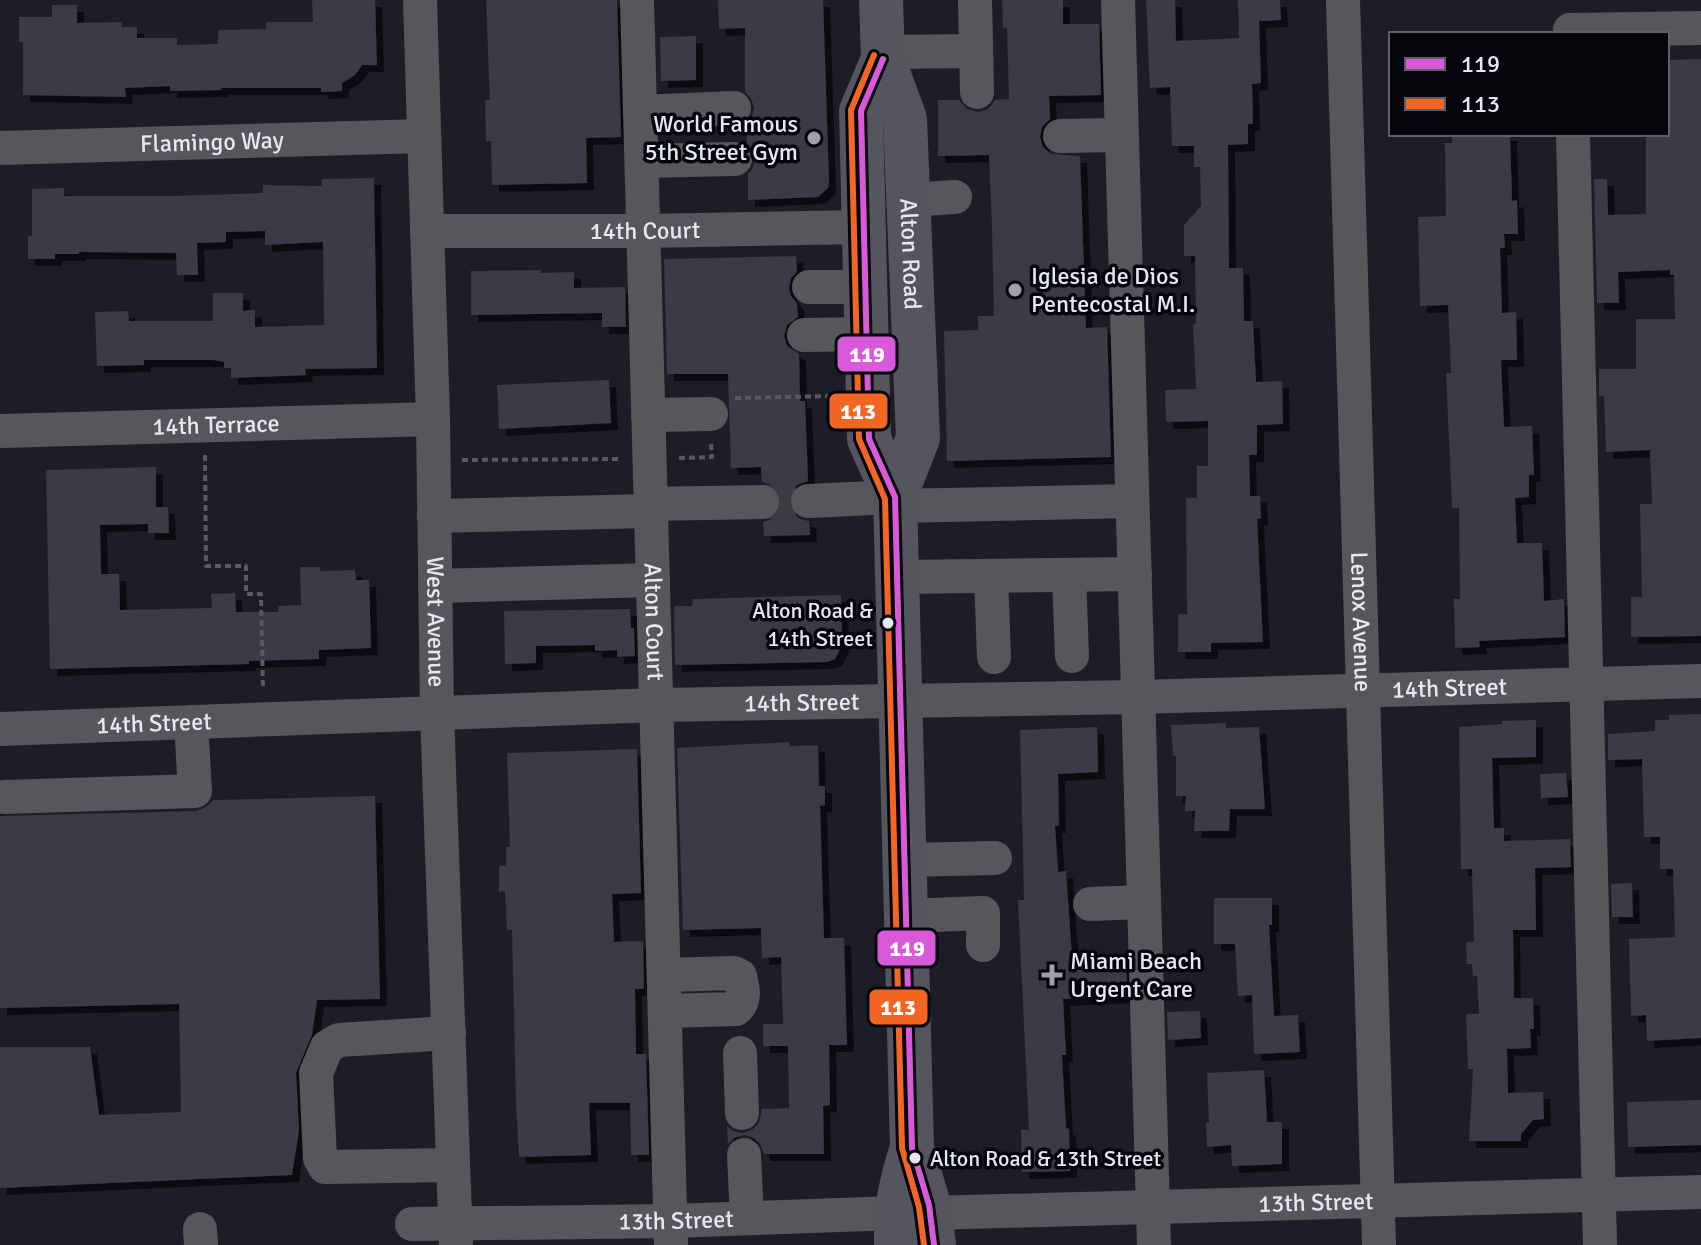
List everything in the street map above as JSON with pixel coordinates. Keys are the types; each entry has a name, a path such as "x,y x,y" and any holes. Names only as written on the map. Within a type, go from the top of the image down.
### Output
{"highway":[{"name":"Alton Road","path":"881,0 883,56 905,119 918,438 895,502"},
{"name":"Alton Road","path":"883,56 861,111 869,439 895,502 912,1148 900,1183 914,1229"},
{"path":"861,118 907,200"},
{"path":"864,227 878,262 915,402"}],"street":[{"name":"West Avenue","path":"420,0 433,419 437,713 456,1234"},
{"name":"Alton Court","path":"637,0 671,1233"},
{"path":"975,0 977,92"},
{"path":"1118,0 1154,1245"},
{"name":"Lenox Avenue","path":"1343,0 1379,1245"},
{"path":"1570,32 1701,28"},
{"path":"883,56 976,51"},
{"path":"640,112 734,108"},
{"path":"1060,136 1122,135"},
{"name":"Flamingo Way","path":"0,148 424,136"},
{"path":"1573,136 1600,1245"},
{"path":"642,161 735,159"},
{"path":"907,200 955,197"},
{"name":"14th Court","path":"427,231 864,227"},
{"path":"809,287 866,287"},
{"path":"804,335 867,334"},
{"path":"648,415 721,417"},
{"name":"14th Terrace","path":"0,431 433,419"},
{"path":"808,501 1132,501"},
{"path":"434,516 762,502"},
{"path":"897,577 1135,574"},
{"path":"1069,576 1072,656"},
{"path":"991,577 994,657"},
{"path":"435,586 653,580"},
{"name":"14th Street","path":"0,729 658,705 1138,697 1701,681"},
{"path":"4,797 195,796 191,722"},
{"path":"905,860 995,858"},
{"path":"1090,904 1144,902"},
{"path":"907,916 983,913 983,945"},
{"path":"664,975 734,973 740,976 743,997 736,1009 665,1011"},
{"path":"449,1033 339,1040 327,1047 316,1073 320,1158 325,1167 453,1165"},
{"path":"740,1053 742,1113"},
{"path":"744,1155 747,1218"},
{"name":"13th Street","path":"412,1224 456,1234 671,1233 747,1218 914,1229 1153,1208 1701,1192"}],"path":[{"path":"664,458 712,457 711,439 721,417 839,396"},
{"path":"204,444 206,566 246,566 246,594 261,594 263,690"},
{"path":"462,460 626,459"}],"building":[{"path":"312,0 375,0 377,65 362,65 355,75 342,83 342,91 321,92 321,88 221,88 170,91 170,86 125,88 126,97 23,95 23,42 19,42 19,17 52,17 52,5 77,5 77,23 122,22 122,27 137,27 137,38 177,38 177,45 218,44 218,30 266,29 266,22 313,22"},
{"path":"486,0 617,0 621,137 586,138 587,183 492,185 491,141 486,141 485,100 490,100"},
{"path":"718,0 823,0 829,182 828,188 818,197 748,200 748,174 755,158 747,143 746,123 752,117 754,108 745,92 745,28 719,29"},
{"path":"1002,0 1063,0 1063,24 1099,24 1101,95 1049,96 1050,119 1042,127 1040,137 1043,147 1051,154 1080,156 1086,328 1107,327 1111,457 947,461 944,331 978,330 978,316 994,316 992,226 989,155 938,156 938,100 959,100 967,109 978,112 988,109 995,100 1009,99 1007,28 1003,28"},
{"path":"1146,0 1175,0 1176,41 1239,38 1238,0 1280,0 1281,20 1259,21 1261,83 1252,84 1253,124 1248,124 1248,144 1228,145 1229,268 1243,268 1244,321 1253,321 1256,382 1282,381 1283,424 1257,425 1257,455 1249,455 1250,496 1260,496 1261,518 1257,519 1263,642 1211,643 1211,652 1178,652 1178,614 1187,614 1186,498 1197,498 1197,466 1208,466 1208,421 1166,422 1165,390 1196,389 1193,324 1196,323 1195,256 1184,256 1184,225 1201,206 1200,167 1194,167 1194,146 1172,146 1170,87 1150,88"},
{"path":"696,36 696,80 661,81 660,37"},
{"path":"1701,59 1701,636 1631,637 1631,597 1642,597 1640,504 1652,504 1650,450 1606,452 1604,396 1599,396 1599,369 1636,369 1636,319 1675,319 1674,275 1670,275 1670,270 1618,272 1619,303 1597,303 1594,179 1607,179 1608,215 1646,214 1646,136 1669,136 1669,60"},
{"path":"1452,136 1510,136 1512,201 1517,200 1518,234 1504,234 1505,248 1500,248 1502,313 1516,312 1517,360 1501,360 1504,427 1532,426 1534,475 1529,475 1529,497 1515,498 1517,543 1542,543 1544,601 1564,599 1565,637 1479,641 1480,647 1455,648 1454,599 1460,599 1459,508 1452,508 1446,373 1451,373 1448,305 1420,306 1418,217 1446,216 1445,143 1452,143"},
{"path":"374,178 377,368 305,369 306,375 231,378 231,368 224,368 224,362 214,360 144,360 144,365 97,366 95,312 128,311 129,321 213,321 213,293 243,293 243,311 255,310 255,327 324,325 323,242 265,245 265,231 226,232 226,242 197,243 198,275 177,275 176,253 79,252 55,254 55,259 28,259 28,236 32,236 32,189 64,188 64,196 172,196 263,193 263,185 322,186 322,179"},
{"path":"796,256 797,272 791,278 789,288 797,303 798,317 787,325 784,336 787,346 799,354 800,401 805,401 808,481 791,491 788,501 792,512 800,519 809,521 810,535 764,536 763,522 773,519 782,501 779,491 762,482 761,467 731,468 728,374 667,374 664,259"},
{"path":"541,270 541,273 574,272 574,288 625,287 626,327 602,327 602,313 471,315 471,271"},
{"path":"609,380 611,423 499,429 497,385"},
{"path":"156,467 156,507 168,507 169,533 148,533 148,524 100,525 101,574 119,574 120,610 212,608 211,594 235,593 236,612 278,612 278,606 301,605 300,567 320,567 320,571 355,570 356,580 369,580 371,648 319,650 319,659 249,661 249,664 50,669 46,470"},
{"path":"841,595 842,645 835,659 827,662 675,665 674,606 692,606 693,599"},
{"path":"630,609 635,656 617,657 617,650 595,651 595,645 536,646 536,663 505,664 504,611"},
{"path":"1701,714 1701,1038 1647,1041 1646,1015 1631,1016 1629,939 1675,937 1673,869 1660,869 1660,837 1644,837 1642,759 1608,760 1608,734 1655,731 1655,720 1669,720 1669,715"},
{"path":"1536,720 1536,757 1492,758 1494,828 1504,828 1504,841 1570,839 1571,867 1535,868 1536,930 1513,930 1514,998 1533,998 1534,1029 1530,1029 1531,1048 1507,1049 1508,1093 1543,1092 1544,1119 1533,1120 1521,1134 1521,1141 1469,1141 1473,1069 1468,1069 1466,1014 1479,1014 1477,976 1473,976 1472,964 1467,964 1466,942 1474,942 1472,869 1461,869 1459,727"},
{"path":"1226,723 1226,728 1259,727 1265,809 1230,809 1229,831 1194,831 1195,811 1185,811 1186,796 1176,796 1176,756 1173,756 1171,725"},
{"path":"1097,727 1098,772 1058,774 1059,826 1055,826 1058,872 1066,871 1072,957 1126,958 1127,996 1063,999 1066,1055 1062,1055 1070,1171 1022,1172 1021,1130 1029,1130 1018,900 1024,900 1020,730"},
{"path":"789,742 790,746 818,745 819,786 825,786 825,805 820,806 824,938 844,938 847,1045 829,1045 830,1105 823,1106 824,1154 764,1154 760,1144 744,1135 728,1144 727,1126 743,1133 759,1123 762,1109 789,1108 788,1046 763,1046 763,1024 783,1024 781,957 762,958 761,928 683,930 677,748"},
{"path":"637,749 641,893 612,894 614,942 643,941 644,989 635,989 636,1054 646,1054 649,1155 631,1155 630,1103 589,1103 591,1155 519,1157 512,930 507,930 505,891 499,892 499,866 506,866 506,847 510,847 507,753"},
{"path":"1566,773 1568,797 1541,798 1540,774"},
{"path":"375,796 380,999 317,1000 312,1035 296,1073 299,1130 292,1175 0,1188 0,1047 90,1047 99,1115 181,1112 179,1004 0,1008 0,816 196,811 213,800"},
{"path":"1632,883 1633,917 1612,917 1611,884"},
{"path":"1214,898 1272,898 1272,925 1269,925 1274,1016 1298,1015 1300,1052 1254,1054 1252,995 1238,996 1235,944 1214,944"},
{"path":"1200,1011 1201,1038 1168,1040 1167,1012"},
{"path":"1264,1070 1267,1122 1282,1122 1282,1164 1232,1166 1231,1145 1207,1147 1207,1073"},
{"path":"1701,1100 1701,1145 1628,1147 1627,1102"}],"tunnel":[{"path":"762,502 808,501"}],"transit line":[{"name":"113","path":"874,55 851,110 859,439 885,499 902,1148 919,1207 924,1245"},
{"name":"119","path":"883,59 861,111 869,439 895,497 912,1148 929,1205 934,1245"}],"place":[{"name":"World Famous 5th Street Gym","path":"814,138"},
{"name":"Iglesia de Dios Pentecostal M.I.","path":"1015,290"},
{"name":"Alton Road & 14th Street","path":"888,623"},
{"name":"Miami Beach Urgent Care","path":"1052,975"},
{"name":"Alton Road & 13th Street","path":"915,1158"}]}
